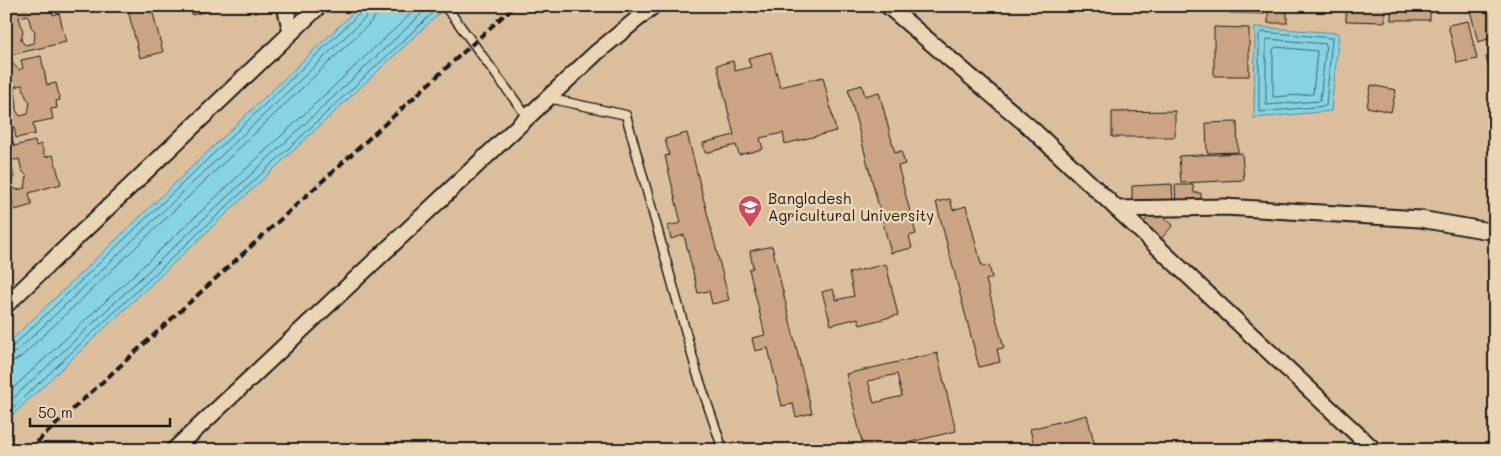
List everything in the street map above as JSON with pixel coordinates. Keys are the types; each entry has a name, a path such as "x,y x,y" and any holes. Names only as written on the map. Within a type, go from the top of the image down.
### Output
{"street":[{"path":"285,6 292,32"},
{"path":"6,305 320,6"},
{"path":"174,450 442,196 596,54 653,6"},
{"path":"888,6 1033,130 1374,450"},
{"path":"1117,209 1225,207 1420,218 1495,232"}],"lane":[{"path":"444,6 454,16 528,118"},
{"path":"548,98 626,115 697,373 723,450"}],"shaded area":[{"name":"Bangladesh Agricultural University","path":"6,6 1495,6 1495,450 6,450"}],"water":[{"path":"360,6 447,6 6,421 6,345"},
{"path":"1255,27 1339,33 1331,111 1254,118"}],"building":[{"path":"12,6 42,6 43,11 52,9 53,15 59,13 66,42 6,56 6,9","holes":["28,15 31,27 35,31 34,43 25,45 21,40 23,32 19,17"]},
{"path":"127,6 151,6 163,52 140,58"},
{"path":"190,6 210,6 211,10 192,15"},
{"path":"1230,6 1264,6 1264,14 1229,13"},
{"path":"1346,6 1385,6 1385,22 1346,21"},
{"path":"1391,6 1430,6 1430,20 1391,20"},
{"path":"1469,6 1495,6 1495,37 1478,42"},
{"path":"1268,8 1287,8 1287,23 1268,23"},
{"path":"1468,21 1477,59 1457,63 1448,25"},
{"path":"1214,27 1249,28 1249,76 1214,76"},
{"path":"771,52 780,87 823,77 836,131 785,144 783,133 760,138 763,149 739,155 736,145 705,153 703,143 734,135 717,65 733,61 735,71 751,67 748,58"},
{"path":"1495,55 1495,92 1486,57"},
{"path":"41,56 47,85 56,83 60,100 56,101 57,108 51,109 53,119 33,123 35,134 16,138 14,127 6,129 6,82 10,81 9,73 6,74 6,65 12,64 11,62 19,70 23,68 21,60","holes":["22,85 30,102 28,114 20,116 16,110 17,103 14,87"]},
{"path":"862,85 865,96 879,92 895,153 901,151 905,164 898,166 916,234 909,236 912,248 891,253 848,89"},
{"path":"1371,85 1396,90 1391,112 1367,107"},
{"path":"1175,111 1175,137 1112,137 1112,112"},
{"path":"1237,122 1238,152 1207,153 1206,123"},
{"path":"687,133 729,300 712,304 709,291 698,293 684,235 671,239 668,226 681,223 665,156 669,155 665,139"},
{"path":"12,137 14,146 35,141 36,146 41,144 45,157 53,155 61,184 29,193 32,205 15,210 12,197 6,199 6,138","holes":["19,159 22,171 27,176 25,188 16,190 12,184 14,176 10,161"]},
{"path":"1242,153 1244,180 1181,183 1179,156"},
{"path":"1172,184 1173,203 1132,205 1132,186"},
{"path":"1175,185 1193,185 1194,193 1201,193 1201,204 1176,205"},
{"path":"950,199 953,210 966,206 982,267 989,265 992,278 986,280 1004,348 997,349 1000,362 979,367 936,202"},
{"path":"1155,209 1173,225 1161,239 1143,223"},
{"path":"772,246 812,413 796,417 793,404 782,406 768,348 755,351 752,338 765,335 749,269 753,268 750,251"},
{"path":"886,264 898,315 860,325 858,318 831,325 822,292 833,289 836,300 854,296 849,273"},
{"path":"937,353 956,431 878,450 864,450 846,374","holes":["897,374 902,396 874,403 868,381"]},
{"path":"1087,415 1096,450 1035,450 1030,429"}],"railway":[{"path":"28,450 514,6"}],"place":[{"name":"Bangladesh Agricultural University","path":"750,228"}]}
